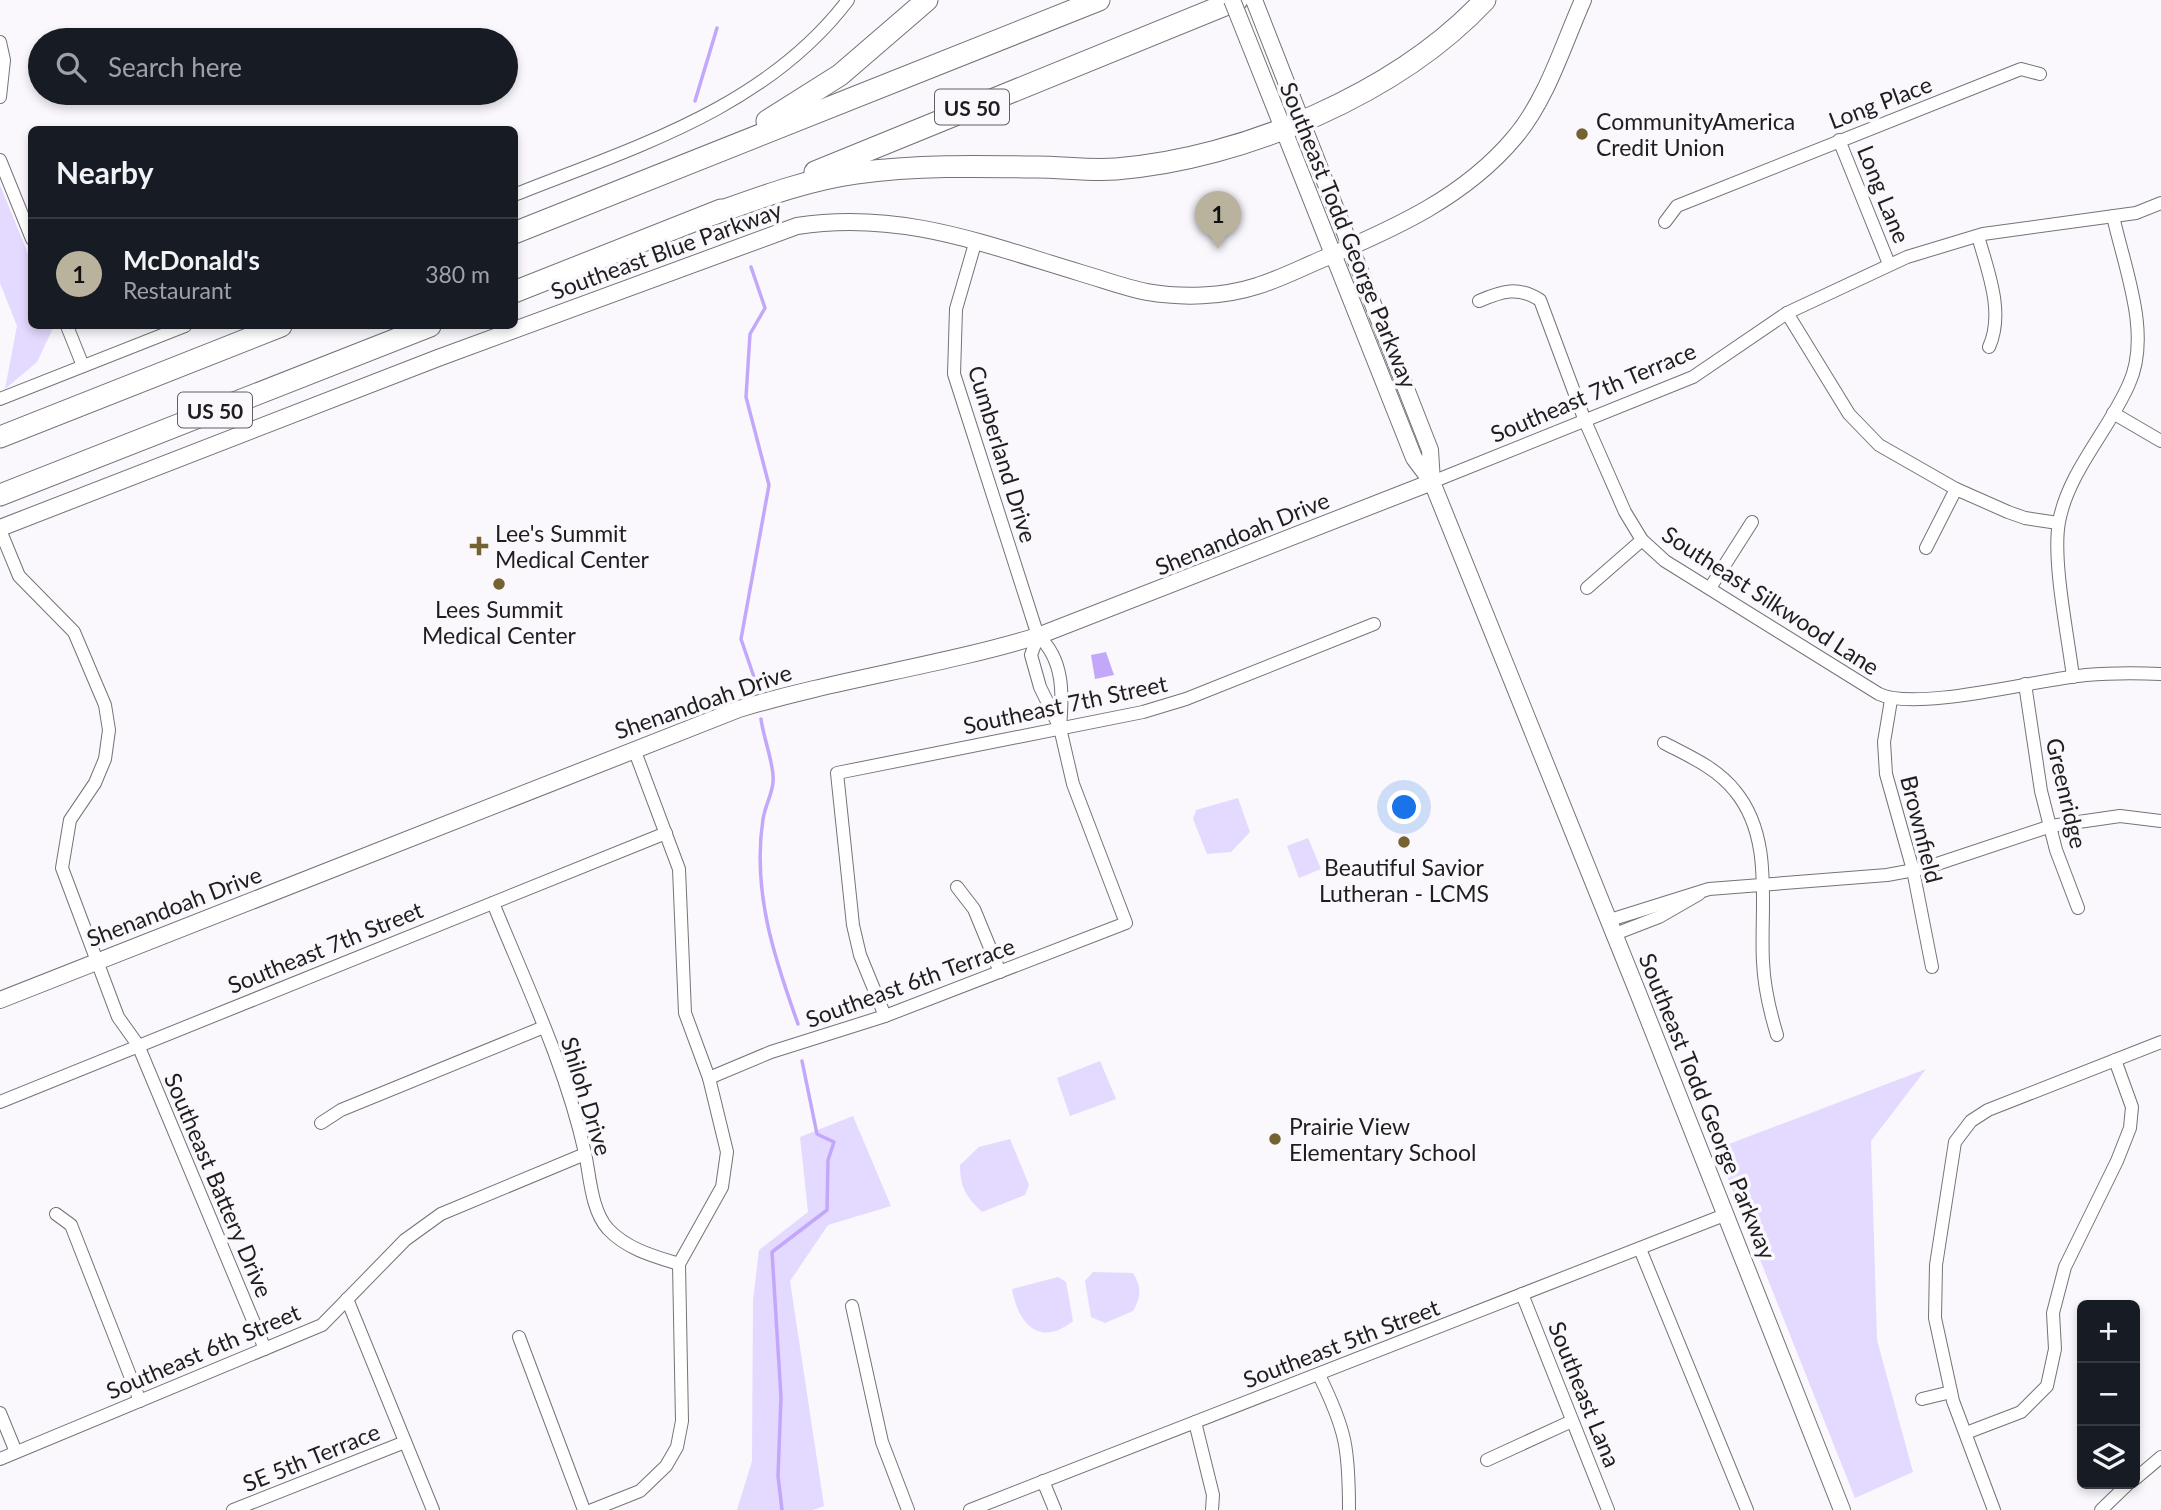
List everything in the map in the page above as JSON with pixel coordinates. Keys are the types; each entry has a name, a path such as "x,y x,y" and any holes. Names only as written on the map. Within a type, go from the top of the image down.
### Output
{"highway":[{"path":"693,162 703,149 755,128 812,94 872,50 927,0"},
{"name":"US 50","path":"518,231 1099,0"},
{"name":"US 50","path":"518,290 708,216 1235,0"},
{"path":"708,216 791,188 854,173 922,166 1113,170 1166,164 1292,124 1383,83 1463,24 1485,0"},
{"name":"US 50","path":"0,437 273,329"},
{"name":"US 50","path":"0,495 422,329"}],"street":[{"path":"518,193 694,123 749,92 800,50 848,0"},
{"name":"Southeast Todd George Parkway","path":"1235,0 1248,40 1292,124 1350,247 1430,450 1432,482"},
{"path":"1254,0 1267,32 1292,124"},
{"name":"Southeast Blue Parkway","path":"518,329 797,226 834,220 876,221 975,240 1146,292 1186,296 1218,294 1256,286 1398,226 1438,204 1497,157 1532,115 1583,0"},
{"path":"0,42 4,60 0,97"},
{"name":"Long Place","path":"1665,222 1677,206 1839,140 2021,69 2040,74"},
{"name":"Southeast Todd George Parkway","path":"1292,124 1332,255 1413,458 1432,482 1529,720 1727,1214 1842,1510"},
{"name":"Long Lane","path":"1839,140 1889,264"},
{"path":"0,160 28,229"},
{"name":"Southeast 7th Terrace","path":"1432,482 1693,377 1787,313 1889,264 1978,236 2113,216 2161,204"},
{"path":"2073,677 2057,551 2059,523 2067,496 2130,383 2136,357 2137,324 2113,216"},
{"path":"1978,236 1994,298 1994,324 1989,346"},
{"name":"Cumberland Drive","path":"975,240 956,309 953,331 954,374 1038,636 1052,649 1062,686 1060,728"},
{"name":"Southeast Silkwood Lane","path":"1479,301 1495,293 1525,290 1540,300 1585,421 1625,512 1642,540 1665,561 1854,680 1891,700 1962,695 2073,677 2161,674"},
{"path":"1787,313 1849,414 1879,445 1956,489 2025,518 2059,523"},
{"path":"68,329 83,366"},
{"path":"0,399 177,329"},
{"name":"Southeast Blue Parkway","path":"0,529 517,329"},
{"path":"2113,413 2161,441"},
{"name":"Shenandoah Drive","path":"0,1000 739,709 812,687 976,655 1038,636 1432,482"},
{"path":"1926,548 1956,489"},
{"path":"1710,588 1752,522"},
{"name":"Southeast Battery Drive","path":"0,529 19,576 74,632 105,705 109,730 105,759 95,783 70,820 62,868 118,1017 135,1042 265,1349"},
{"path":"1587,588 1642,540"},
{"name":"Southeast 7th Street","path":"885,1016 860,954 853,925 837,773 1143,712 1186,699 1374,624"},
{"name":"Cumberland Drive","path":"1038,636 1031,655 1040,688 1060,728 1073,784 1126,923"},
{"name":"Greenridge","path":"2025,684 2041,791 2056,850 2078,908"},
{"name":"Brownfield","path":"1891,700 1884,742 1886,774 1913,870 1932,967"},
{"path":"1664,743 1716,772 1735,791 1749,813 1758,840 1763,882 1763,964 1777,1035"},
{"path":"592,1510 640,1491 666,1466 677,1447 682,1421 679,1264 722,1187 727,1153 709,1078 685,1013 679,869 634,749"},
{"path":"1613,927 1660,917 1709,889 1763,882 1887,875 1913,870 2052,826 2120,816 2161,821"},
{"name":"Southeast 7th Street","path":"0,1102 135,1042 666,833"},
{"path":"957,887 974,909 1000,972"},
{"name":"Shiloh Drive","path":"493,903 544,1027 579,1125 595,1204 608,1228 641,1253 679,1264"},
{"name":"Southeast 6th Terrace","path":"709,1078 771,1052 885,1016 1126,923"},
{"path":"321,1124 341,1110 544,1027"},
{"path":"1989,1509 1951,1392 1935,1318 1937,1265 1955,1142 1971,1121 1988,1110 2161,1042"},
{"path":"1966,1433 2021,1412 2047,1386 2055,1349 2053,1314 2065,1267 2117,1161 2130,1128 2132,1107 2115,1060"},
{"name":"Southeast 6th Street","path":"0,1459 322,1325 405,1240 441,1214 585,1154"},
{"path":"56,1214 71,1225 140,1401"},
{"name":"Southeast 5th Street","path":"970,1510 1727,1214"},
{"path":"1640,1249 1747,1510"},
{"name":"Southeast Lana","path":"1522,1294 1608,1510"},
{"path":"347,1299 433,1510"},
{"path":"852,1306 882,1442 908,1510"},
{"path":"519,1337 584,1510"},
{"path":"1319,1374 1342,1422 1349,1459 1349,1510"},
{"path":"1922,1399 1951,1392"},
{"path":"0,1413 16,1452"},
{"path":"1487,1460 1573,1421"},
{"path":"1195,1422 1213,1495 1212,1510"},
{"name":"SE 5th Terrace","path":"233,1510 405,1442"},
{"path":"2140,1475 2161,1457"},
{"path":"1043,1481 1055,1510"},
{"path":"2101,1510 2123,1489"}],"shaded area":[{"path":"0,185 28,254 28,329 53,329 37,362 5,389 17,326 0,283"},
{"path":"1106,652 1114,675 1095,679 1091,655"},
{"path":"1238,798 1250,832 1231,852 1207,854 1193,819 1196,810"},
{"path":"1308,838 1321,869 1299,878 1287,846"},
{"path":"1100,1061 1116,1099 1070,1116 1057,1078"},
{"path":"1926,1069 1871,1141 1877,1340 1913,1472 1855,1498 1716,1149"},
{"path":"853,1116 891,1206 828,1225 790,1281 824,1506 813,1510 737,1510 752,1461 753,1300 759,1250 808,1212 800,1137"},
{"path":"1010,1139 1029,1185 1025,1195 982,1212 965,1191 960,1165 979,1147"},
{"path":"1093,1272 1133,1273 1139,1292 1133,1311 1105,1323 1091,1317 1085,1281"},
{"path":"1058,1277 1066,1282 1073,1321 1061,1329 1040,1332 1032,1328 1019,1312 1012,1289"}],"waterway":[{"path":"695,101 717,28"},
{"path":"751,267 765,308 750,334 746,397 769,485 741,639 755,680"},
{"path":"761,719 773,775 760,846 763,898 773,949 798,1024"},
{"path":"782,1510 778,1476 781,1397 772,1252 827,1210 828,1160 834,1142 817,1134 802,1061"}],"place":[{"name":"CommunityAmerica Credit Union","path":"1582,134"},
{"name":"McDonald's","path":"1218,249"},
{"name":"Lee's Summit Medical Center","path":"479,546"},
{"name":"Lees Summit Medical Center","path":"499,584"},
{"name":"Beautiful Savior Lutheran - LCMS","path":"1404,842"},
{"name":"Prairie View Elementary School","path":"1275,1139"}]}
